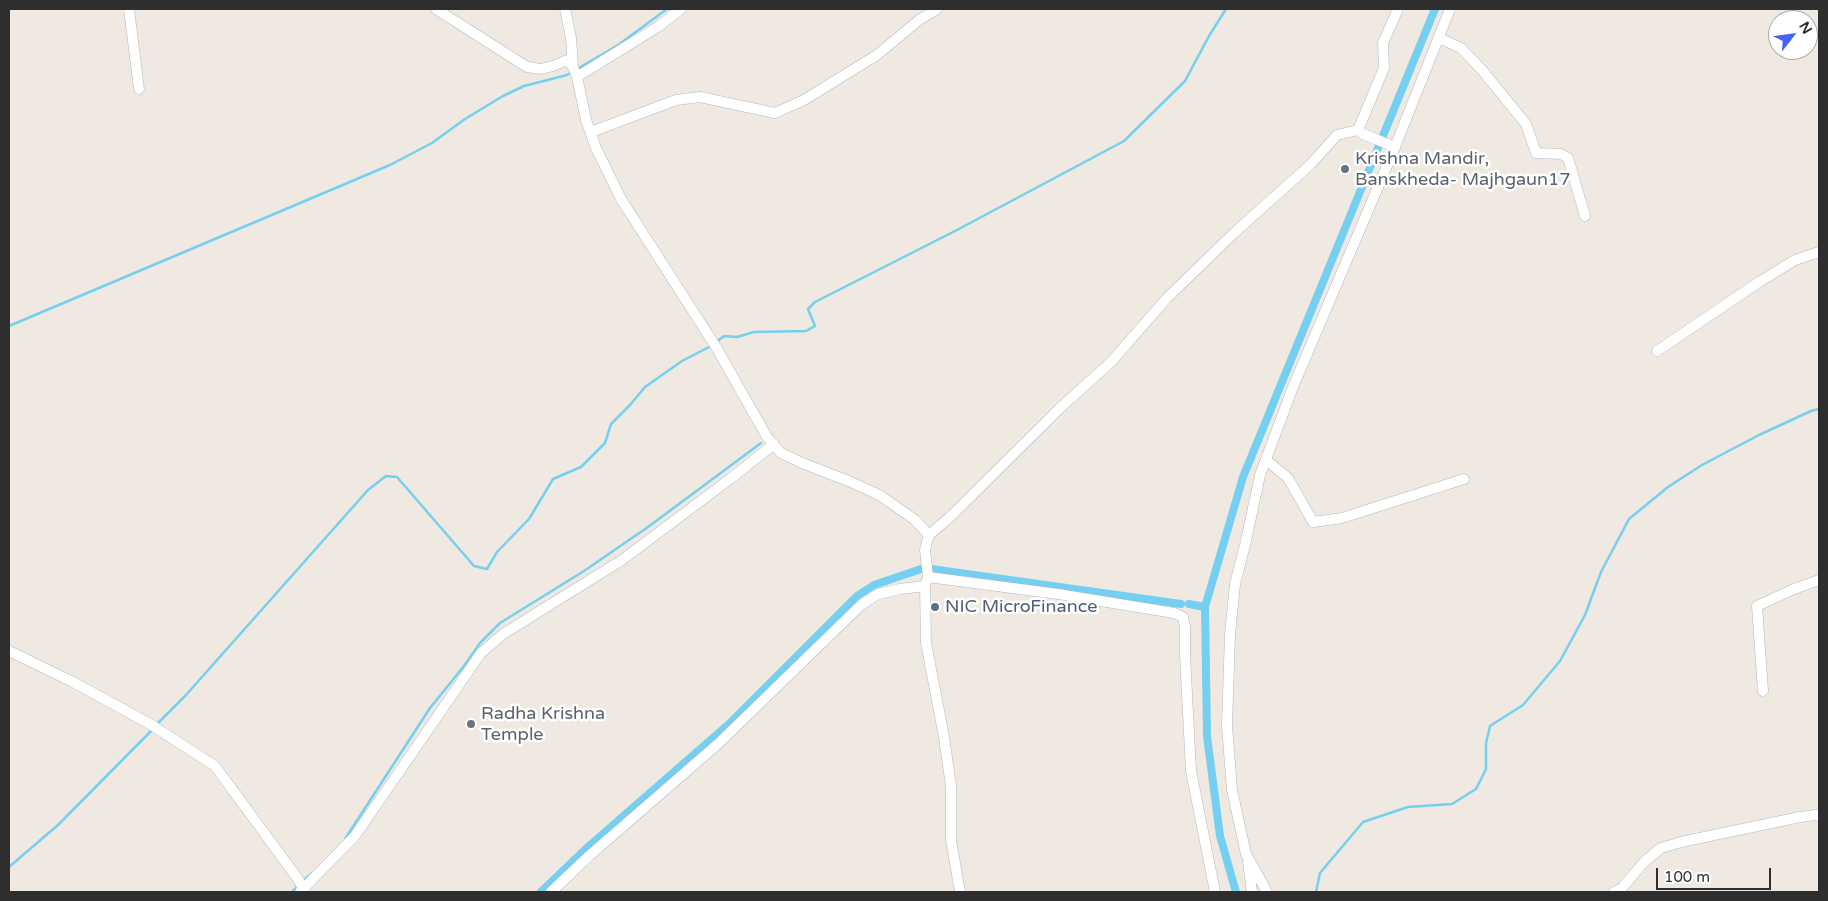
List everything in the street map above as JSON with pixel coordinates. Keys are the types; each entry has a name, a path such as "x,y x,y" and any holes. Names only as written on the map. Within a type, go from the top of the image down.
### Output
{"street":[{"path":"128,9 139,89"},
{"path":"436,9 527,67 541,69 567,60 575,72"},
{"path":"565,9 572,38 575,72 586,120 596,148 621,199 714,344 767,437 781,453 881,496 915,520 928,535"},
{"path":"575,72 659,26 681,9"},
{"path":"591,132 676,100 700,97 775,113 804,100 877,55 919,20 937,9"},
{"path":"1361,132 1384,68 1383,42 1398,9"},
{"path":"1252,892 1232,790 1227,726 1230,634 1235,584 1260,475 1293,386 1395,146 1450,9"},
{"path":"1439,38 1461,48 1482,70 1526,124 1536,153 1561,154 1568,158 1585,216"},
{"path":"960,892 951,840 951,786 944,737 926,643 926,550 928,535 950,517 1060,408 1111,362 1167,298 1234,233 1310,165 1337,136 1361,132 1395,146"},
{"path":"1657,352 1759,282 1795,260 1819,252"},
{"path":"9,651 73,682 155,726 215,766 302,888 355,836 481,653 503,634 622,560 774,444"},
{"path":"1266,460 1288,478 1313,522 1342,518 1464,479"},
{"path":"1763,691 1757,606 1819,580"},
{"path":"552,892 589,856 720,743 861,605 878,594 927,581 1058,594 1174,613 1183,617 1185,626 1191,771 1215,892"},
{"path":"1614,892 1622,888 1644,861 1661,848 1800,817 1819,816"},
{"path":"1246,854 1267,892"}],"waterway":[{"path":"577,69 618,45 667,9"},
{"path":"715,343 724,336 737,337 754,332 806,331 815,326 808,309 815,302 957,230 1124,141 1185,81 1226,9"},
{"path":"1236,892 1220,836 1207,736 1205,607 1243,477 1435,9"},
{"path":"9,326 390,165 432,143 465,119 503,96 524,86 572,72"},
{"path":"157,724 186,695 368,490 386,476 397,477 474,566 487,569 497,552 529,519 553,479 581,467 605,443 611,424 645,387 682,361 711,346"},
{"path":"1316,892 1320,873 1363,822 1408,807 1452,804 1476,789 1486,769 1486,743 1490,726 1523,705 1560,661 1585,615 1601,572 1629,519 1668,487 1702,465 1759,435 1819,409"},
{"path":"345,839 430,708 480,643 500,623 584,571 648,527 761,443"},
{"path":"541,892 588,847 729,724 857,596 874,585 921,569"},
{"path":"931,569 1181,604"},
{"path":"1189,604 1205,607"},
{"path":"9,867 58,825 153,729"},
{"path":"303,881 312,873"},
{"path":"292,892 299,885"}],"place":[{"name":"Krishna Mandir, Banskheda- Majhgaun17","path":"1345,169"},
{"name":"NIC MicroFinance","path":"935,607"},
{"name":"Radha Krishna Temple","path":"471,724"}]}
